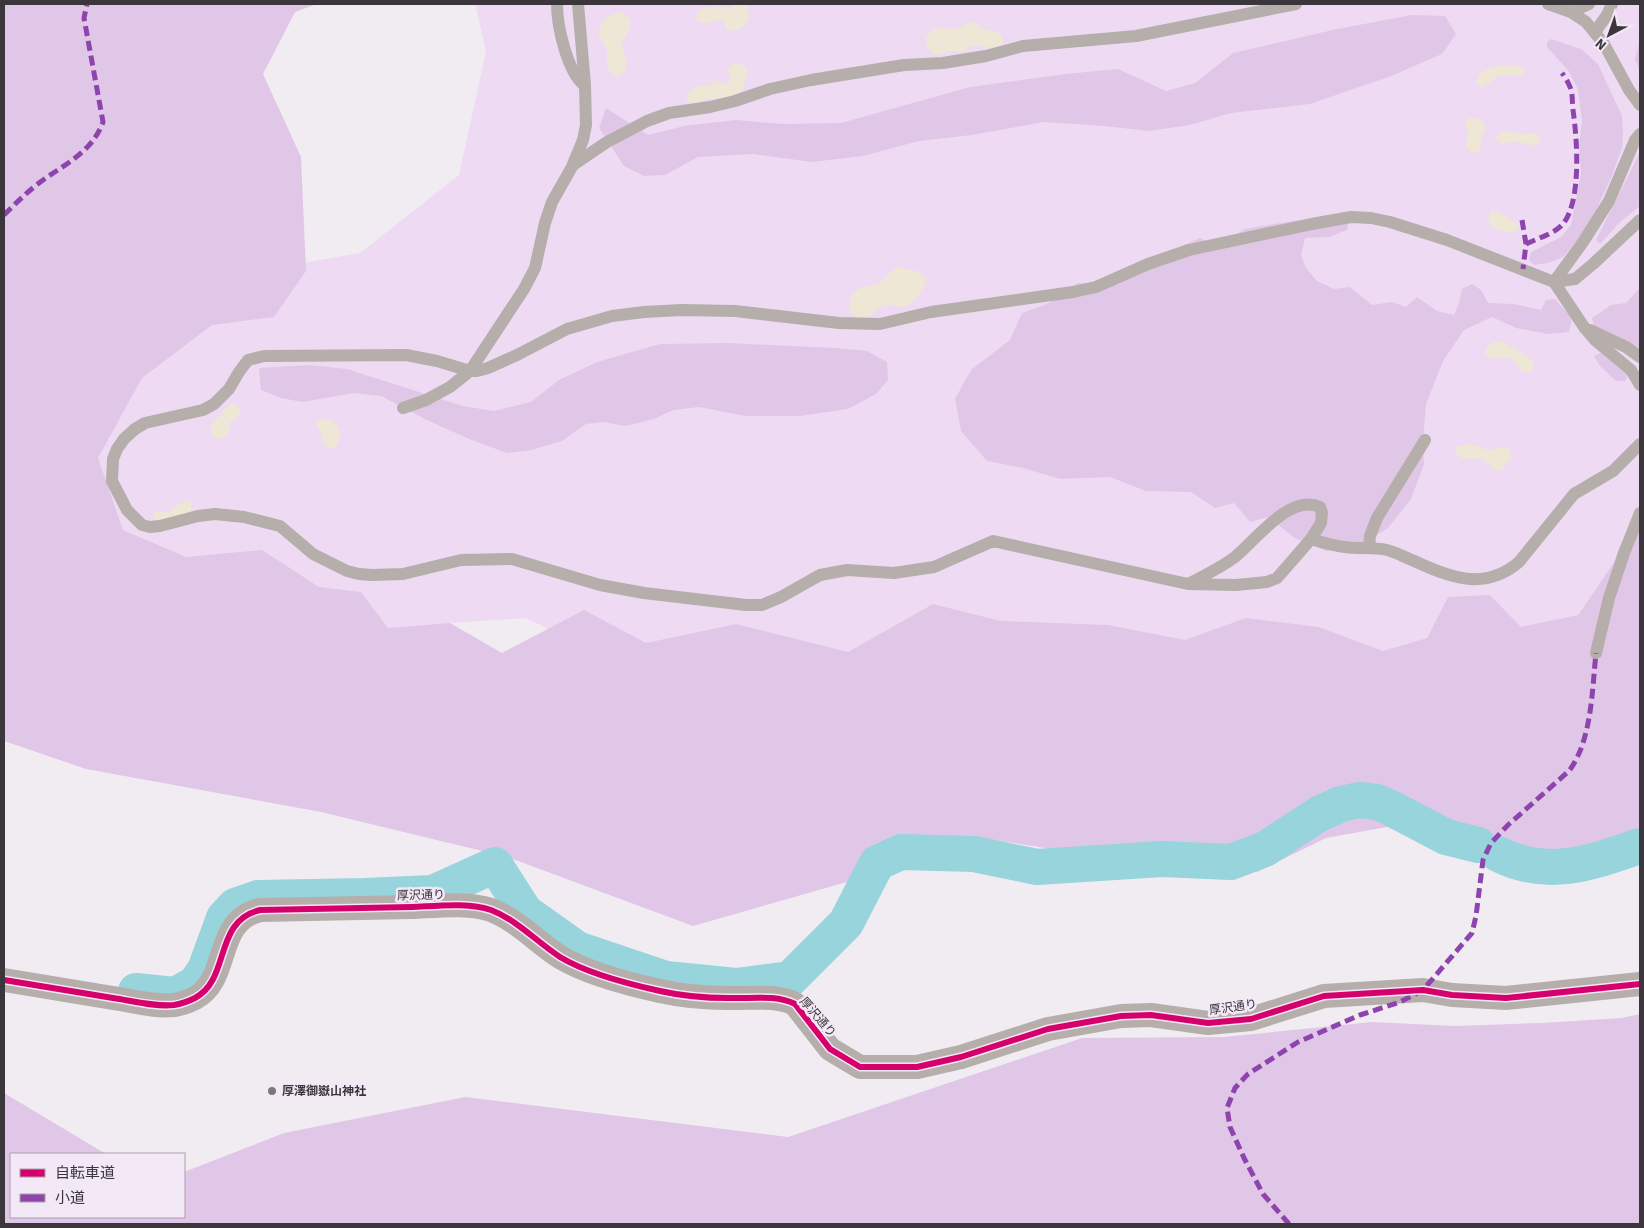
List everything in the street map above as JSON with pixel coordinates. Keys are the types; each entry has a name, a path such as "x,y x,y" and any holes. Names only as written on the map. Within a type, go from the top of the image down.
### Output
{"street":[{"name":"厚沢通り","path":"4,980 144,1003 175,1005 203,993 212,979 231,931 237,922 252,912 260,910 438,906 480,907 504,917 573,964 633,984 679,994 788,1000 795,1004 830,1049 860,1067 917,1067 961,1057 1048,1029 1120,1016 1151,1015 1208,1023 1251,1019 1324,996 1423,990 1506,998 1640,984"}],"lane":[{"path":"557,4 564,47 578,79 585,85"},
{"path":"402,408 426,400 450,387 470,370 524,289 535,268 545,223 552,202 573,165 583,140 586,124 585,85 578,4"},
{"path":"573,165 607,142 647,121 669,113 710,108 778,87 895,66 943,63 986,56 1023,46 1136,36 1296,4"},
{"path":"1548,4 1571,12 1586,22 1604,44 1629,90 1640,104"},
{"path":"1571,12 1589,4"},
{"path":"1595,32 1612,4"},
{"path":"1554,282 1583,242 1608,201 1635,140 1640,134"},
{"path":"1188,584 1206,576 1235,557 1273,521 1292,508 1308,503 1320,507 1322,514 1321,523 1311,539 1277,578 1266,582 1236,585 1188,584 993,541 934,568 894,572 847,570 820,575 781,597 762,605 746,605 644,593 600,585 512,560 460,560 402,574 359,574 347,571 313,554 280,526 244,517 215,514 150,527 142,525 128,510 112,481 113,458 124,439 135,429 146,423 203,410 214,404 229,389 248,360 264,356 406,355 437,360 470,370 488,368 566,329 612,316 644,312 681,310 735,311 838,323 880,324 931,312 1074,292 1096,287 1148,264 1189,250 1352,217 1390,222 1447,240 1554,282 1575,279 1640,220"},
{"path":"1554,282 1584,327 1596,341 1631,370 1640,384"},
{"path":"1584,327 1626,347 1640,357"},
{"path":"1369,548 1370,536 1376,518 1424,440"},
{"path":"1311,539 1345,547 1386,550 1454,577 1489,579 1510,570 1519,562 1574,494 1583,487 1613,472 1640,444"},
{"path":"1596,653 1609,598 1640,513"}],"shaded area":[{"path":"4,4 317,4 295,12 263,74 301,157 306,271 274,317 212,325 142,378 98,458 123,530 186,557 262,550 319,587 361,592 388,628 450,623 502,653 584,610 646,643 736,624 848,652 933,604 1001,621 1108,625 1185,640 1246,618 1319,627 1383,651 1427,638 1448,597 1490,595 1521,627 1578,615 1636,530 1640,528 1640,850 1588,868 1469,857 1387,827 1326,838 1257,872 1158,866 994,840 693,926 507,857 321,812 86,769 4,741"},
{"path":"475,4 1640,4 1640,530 1636,530 1578,615 1518,663 660,679 525,618 450,623 384,672 113,584 60,492 210,279 360,253 459,175 486,51"},
{"path":"1412,15 1445,16 1456,34 1442,54 1391,76 1310,104 1231,113 1190,125 1149,131 1044,122 972,135 919,141 863,156 812,162 753,154 698,157 665,175 644,176 624,166 599,128 606,108 648,135 684,126 736,120 783,124 841,123 970,87 1118,69 1166,91 1195,83 1233,53 1337,29"},
{"path":"1551,39 1581,49 1598,64 1622,116 1622,148 1611,178 1595,212 1577,240 1563,257 1548,263 1534,265 1529,260 1531,252 1561,237 1571,225 1581,173 1579,146 1582,122 1578,89 1568,70 1547,47 1547,42"},
{"path":"1640,39 1640,71 1635,60"},
{"path":"1640,152 1640,206 1621,221 1600,244 1596,240"},
{"path":"1336,214 1349,221 1347,230 1329,237 1305,238 1301,255 1306,268 1317,281 1334,289 1350,287 1372,305 1392,302 1406,307 1417,297 1437,311 1454,315 1462,289 1472,284 1481,290 1488,303 1514,304 1541,310 1546,300 1555,299 1572,318 1569,332 1549,334 1516,328 1492,317 1464,330 1443,361 1426,404 1423,443 1424,464 1411,499 1388,528 1356,547 1326,551 1295,538 1268,517 1250,522 1234,503 1215,508 1191,492 1146,491 1110,477 1060,479 1023,468 987,461 961,431 955,399 971,370 1010,340 1022,313 1049,303 1078,283 1117,285 1163,254 1200,238 1220,248 1244,229"},
{"path":"1640,289 1640,349 1594,326 1592,318 1611,305 1626,303"},
{"path":"727,343 867,351 887,362 888,380 876,394 848,409 800,416 745,416 699,407 673,410 654,419 626,426 603,422 586,424 562,441 531,450 507,453 469,439 427,420 381,396 354,393 302,402 281,398 261,390 259,368 309,365 347,369 463,406 494,411 531,402 559,380 597,362 660,344"},
{"path":"1605,351 1627,372 1626,381 1616,381 1600,366 1594,356"},
{"path":"1640,1014 1640,1224 4,1224 4,1093 104,1153 10,1153 10,1218 185,1218 185,1172 284,1133 465,1097 788,1137 1082,1038 1224,1037 1372,1022 1455,1026 1621,1018"}],"sand":[{"path":"732,4 749,4 747,8 749,15 746,23 736,30 733,31 726,28 723,20 720,19 702,23 695,19 698,11 705,8 721,7 729,9 732,8"},
{"path":"621,12 629,19 630,26 622,43 626,67 621,75 617,76 609,70 606,49 599,30 602,22 613,14"},
{"path":"974,22 983,28 999,34 1003,41 1001,45 991,48 980,45 972,46 962,52 949,51 940,55 935,55 927,47 926,38 933,29 956,29"},
{"path":"735,63 745,66 747,69 744,89 727,97 707,99 691,104 688,101 686,98 695,87 709,86 716,80 728,83 730,78 728,70"},
{"path":"1498,65 1518,65 1523,68 1524,72 1521,76 1498,76 1483,87 1478,86 1476,82 1481,72"},
{"path":"1470,118 1481,120 1485,126 1481,137 1481,147 1479,151 1472,153 1466,146 1468,129 1465,125 1466,120"},
{"path":"1504,131 1525,134 1536,133 1541,140 1534,145 1518,141 1502,144 1496,137"},
{"path":"1492,211 1514,221 1519,225 1518,228 1515,231 1508,232 1501,231 1490,225 1488,217"},
{"path":"899,267 919,272 926,279 924,286 915,299 904,307 884,305 868,316 855,316 851,313 849,304 850,298 854,293 866,286 878,284 892,270"},
{"path":"1500,341 1530,359 1534,367 1530,372 1523,372 1512,359 1496,359 1486,355 1485,352 1489,345"},
{"path":"231,404 239,407 240,415 230,422 229,430 225,437 215,437 211,434 211,426"},
{"path":"322,419 337,425 340,431 340,438 335,447 330,448 323,442 316,423"},
{"path":"1467,444 1491,450 1506,446 1511,452 1511,457 1503,469 1496,470 1482,459 1464,459 1458,456 1456,448"},
{"path":"187,500 192,504 190,512 171,521 154,520 152,515 157,511 168,513"}],"waterway":[{"path":"136,991 175,995 195,984 205,970 224,918 235,906 258,898 433,893 495,865 525,912 577,949 666,979 736,986 790,979 846,923 877,863 901,852 974,854 1037,867 1162,859 1231,862 1265,849 1319,814 1341,804 1359,800 1377,802 1446,837 1478,845"},
{"path":"1498,854 1516,862 1552,867 1586,863 1640,846"}],"marked path":[{"path":"4,215 34,187 84,150 98,133 103,122 84,18 87,4"},
{"path":"1526,244 1551,233 1563,224 1573,200 1577,168 1576,136 1572,92 1562,73"},
{"path":"1522,220 1526,244 1523,269"},
{"path":"1289,1224 1263,1194 1230,1127 1227,1108 1235,1088 1248,1074 1298,1042 1360,1015 1400,1002 1423,990 1472,933 1483,860 1491,843 1508,825 1569,771 1577,759 1587,730 1590,714 1596,653"}],"cycle path":[{"path":"4,980 144,1003 174,1005 195,998 206,989 214,978 228,938 235,926 245,916 260,910 473,906 491,910 510,919 560,957 583,969 608,978 668,993 720,998 771,998 795,1004 830,1049 860,1067 917,1067 961,1057 1048,1029 1121,1016 1151,1015 1208,1023 1251,1019 1324,996 1423,990 1452,995 1506,998 1640,984"}],"place":[{"name":"厚澤御嶽山神社","path":"272,1091"}]}
